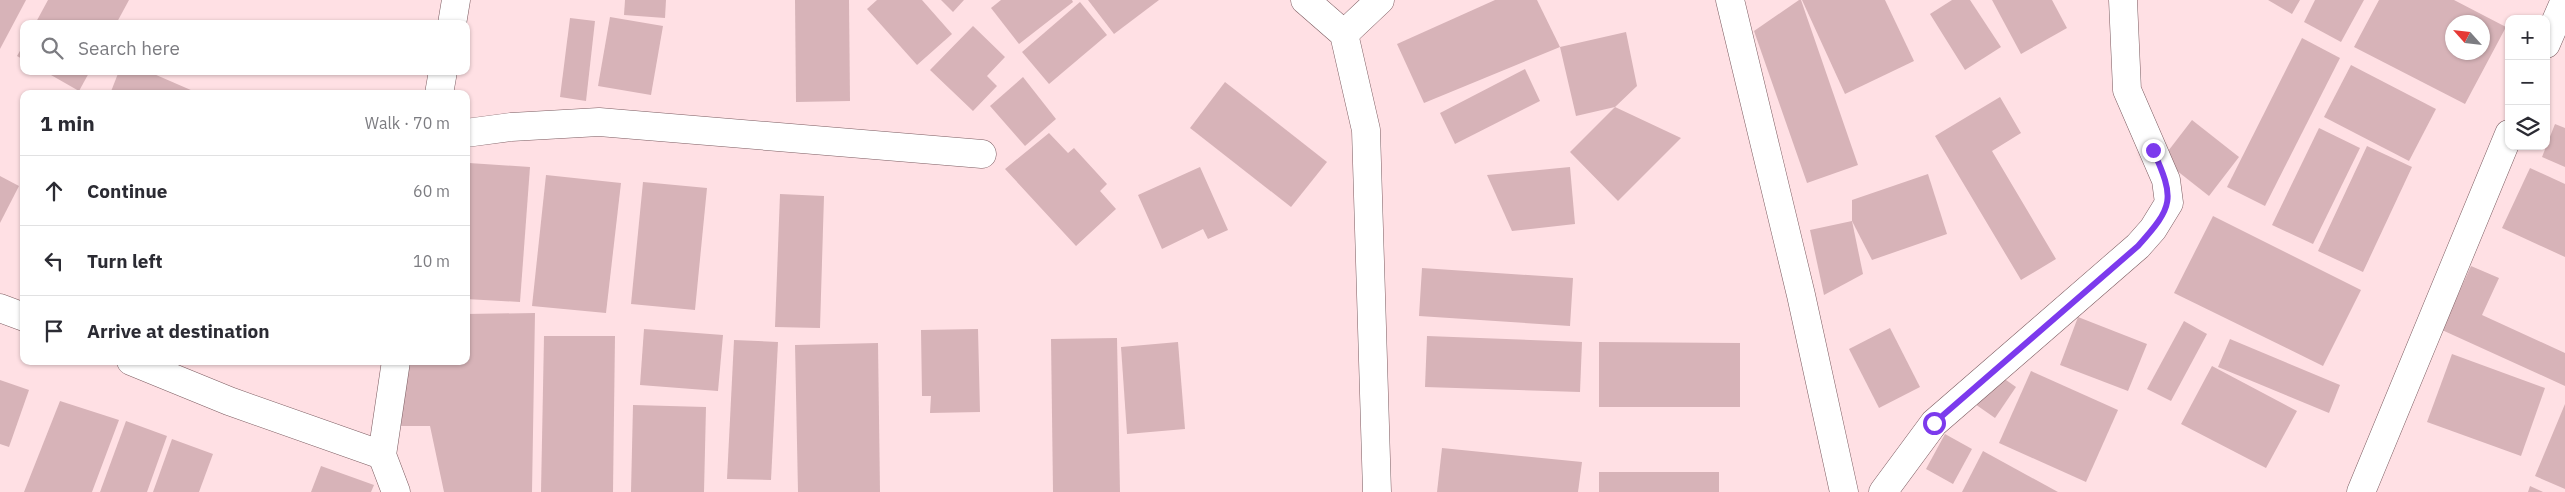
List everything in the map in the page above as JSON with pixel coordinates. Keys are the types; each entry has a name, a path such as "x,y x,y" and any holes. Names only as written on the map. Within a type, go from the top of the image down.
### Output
{"street":[{"path":"453,20 456,0"},
{"path":"1305,0 1344,34 1366,130 1377,492"},
{"path":"1344,34 1380,0"},
{"path":"1882,492 1934,423 2138,246 2153,229 2169,203 2166,180 2127,90 2123,0"},
{"path":"2550,35 2565,0"},
{"path":"1736,3 1844,492"},
{"path":"440,90 442,75"},
{"path":"470,132 511,126 599,122 982,154"},
{"path":"2362,492 2505,144"},
{"path":"0,308 20,316"},
{"path":"141,365 230,401 382,455"},
{"path":"395,365 382,455 396,492"}],"building":[{"path":"0,0 26,0 0,49"},
{"path":"48,0 129,0 118,20 37,20"},
{"path":"625,0 666,0 665,18 624,15"},
{"path":"795,0 849,0 850,101 796,102"},
{"path":"877,0 922,0 952,34 917,65 867,9"},
{"path":"941,0 964,0 953,12"},
{"path":"1001,0 1072,0 1073,2 1019,44 991,8"},
{"path":"1088,0 1159,0 1114,34"},
{"path":"1495,0 1537,0 1560,47 1424,103 1397,44"},
{"path":"1801,0 1858,165 1807,183 1754,31"},
{"path":"1802,0 1885,0 1914,61 1845,94"},
{"path":"1952,0 1970,0 2001,47 1965,70 1930,14"},
{"path":"1992,0 2052,0 2067,28 2021,54"},
{"path":"2268,0 2300,0 2292,14"},
{"path":"2315,0 2364,0 2341,42 2304,22"},
{"path":"2379,0 2454,0 2483,15 2445,15 2445,60 2488,60 2465,104 2354,47"},
{"path":"1080,2 1107,35 1049,84 1022,52"},
{"path":"610,17 663,26 651,95 598,86"},
{"path":"570,18 595,21 586,101 560,97"},
{"path":"2490,19 2505,26 2490,57"},
{"path":"973,26 1005,57 987,76 997,86 973,111 930,70"},
{"path":"1626,32 1637,86 1615,107 1576,116 1560,47"},
{"path":"2302,38 2340,58 2265,206 2227,187"},
{"path":"2351,65 2436,109 2409,161 2324,117"},
{"path":"1525,69 1540,101 1455,144 1440,113"},
{"path":"51,75 88,75 80,90"},
{"path":"117,75 156,75 191,90 112,90"},
{"path":"1023,77 1056,119 1025,146 990,106"},
{"path":"1225,82 1327,162 1291,207 1190,128"},
{"path":"2000,97 2021,133 1992,151 2056,259 2021,280 1935,136"},
{"path":"1615,107 1681,138 1618,201 1570,152"},
{"path":"2192,120 2239,157 2209,196 2162,159"},
{"path":"2555,124 2565,128 2565,167 2542,157 2545,150 2550,150 2550,137"},
{"path":"2319,128 2360,148 2313,244 2272,225"},
{"path":"1049,133 1068,153 1074,148 1107,184 1100,191 1116,209 1076,246 1005,169"},
{"path":"2367,146 2412,167 2363,272 2318,251"},
{"path":"470,163 530,167 520,302 470,299"},
{"path":"1200,167 1228,230 1208,239 1203,229 1162,249 1138,195"},
{"path":"1570,167 1575,224 1512,231 1487,175"},
{"path":"2530,168 2565,184 2565,257 2502,228"},
{"path":"1928,174 1947,234 1872,260 1852,221 1852,200"},
{"path":"546,175 621,183 606,313 532,306"},
{"path":"0,176 19,186 0,223"},
{"path":"643,182 707,188 695,310 631,304"},
{"path":"780,194 824,196 820,328 775,327"},
{"path":"2213,216 2361,290 2323,366 2174,293"},
{"path":"1852,221 1863,274 1824,295 1810,230"},
{"path":"2471,266 2499,278 2482,315 2565,353 2565,386 2442,330"},
{"path":"1422,268 1573,278 1570,326 1419,316"},
{"path":"535,313 532,492 444,492 430,426 401,426 405,365 470,365 470,314"},
{"path":"2078,317 2147,344 2128,391 2060,365"},
{"path":"2184,321 2207,334 2171,401 2147,389"},
{"path":"1890,328 1920,387 1879,408 1849,349"},
{"path":"644,329 723,335 718,391 640,385"},
{"path":"978,329 980,412 930,413 931,396 922,396 921,330"},
{"path":"544,336 615,336 613,492 541,492"},
{"path":"1427,336 1582,342 1580,392 1425,387"},
{"path":"1117,338 1120,492 1053,492 1051,339"},
{"path":"2230,339 2340,385 2329,413 2218,367"},
{"path":"734,340 778,342 771,480 727,479"},
{"path":"1178,342 1185,429 1127,434 1121,347"},
{"path":"1599,342 1740,343 1740,407 1599,407"},
{"path":"878,343 880,492 798,492 795,345"},
{"path":"2452,354 2545,388 2521,456 2427,422"},
{"path":"2212,366 2297,411 2266,468 2181,424"},
{"path":"2031,371 2118,410 2086,482 1999,443"},
{"path":"1996,373 2016,387 1995,418 1975,404"},
{"path":"0,380 29,390 9,447 0,444"},
{"path":"60,401 119,420 92,492 24,492"},
{"path":"2565,404 2565,489 2535,476"},
{"path":"633,405 706,407 704,492 631,492"},
{"path":"126,421 167,436 147,492 100,492"},
{"path":"1945,434 1972,449 1953,484 1926,469"},
{"path":"172,439 213,454 199,492 153,492"},
{"path":"1442,448 1582,462 1578,492 1437,492"},
{"path":"1983,451 2058,492 1962,492"},
{"path":"321,466 374,485 371,492 311,492"},
{"path":"1599,472 1719,472 1719,492 1599,492"},
{"path":"2530,486 2543,492 2528,492"}],"route":[{"path":"1934,423 2138,246 2153,229 2169,203 2166,180 2153,150"}]}
